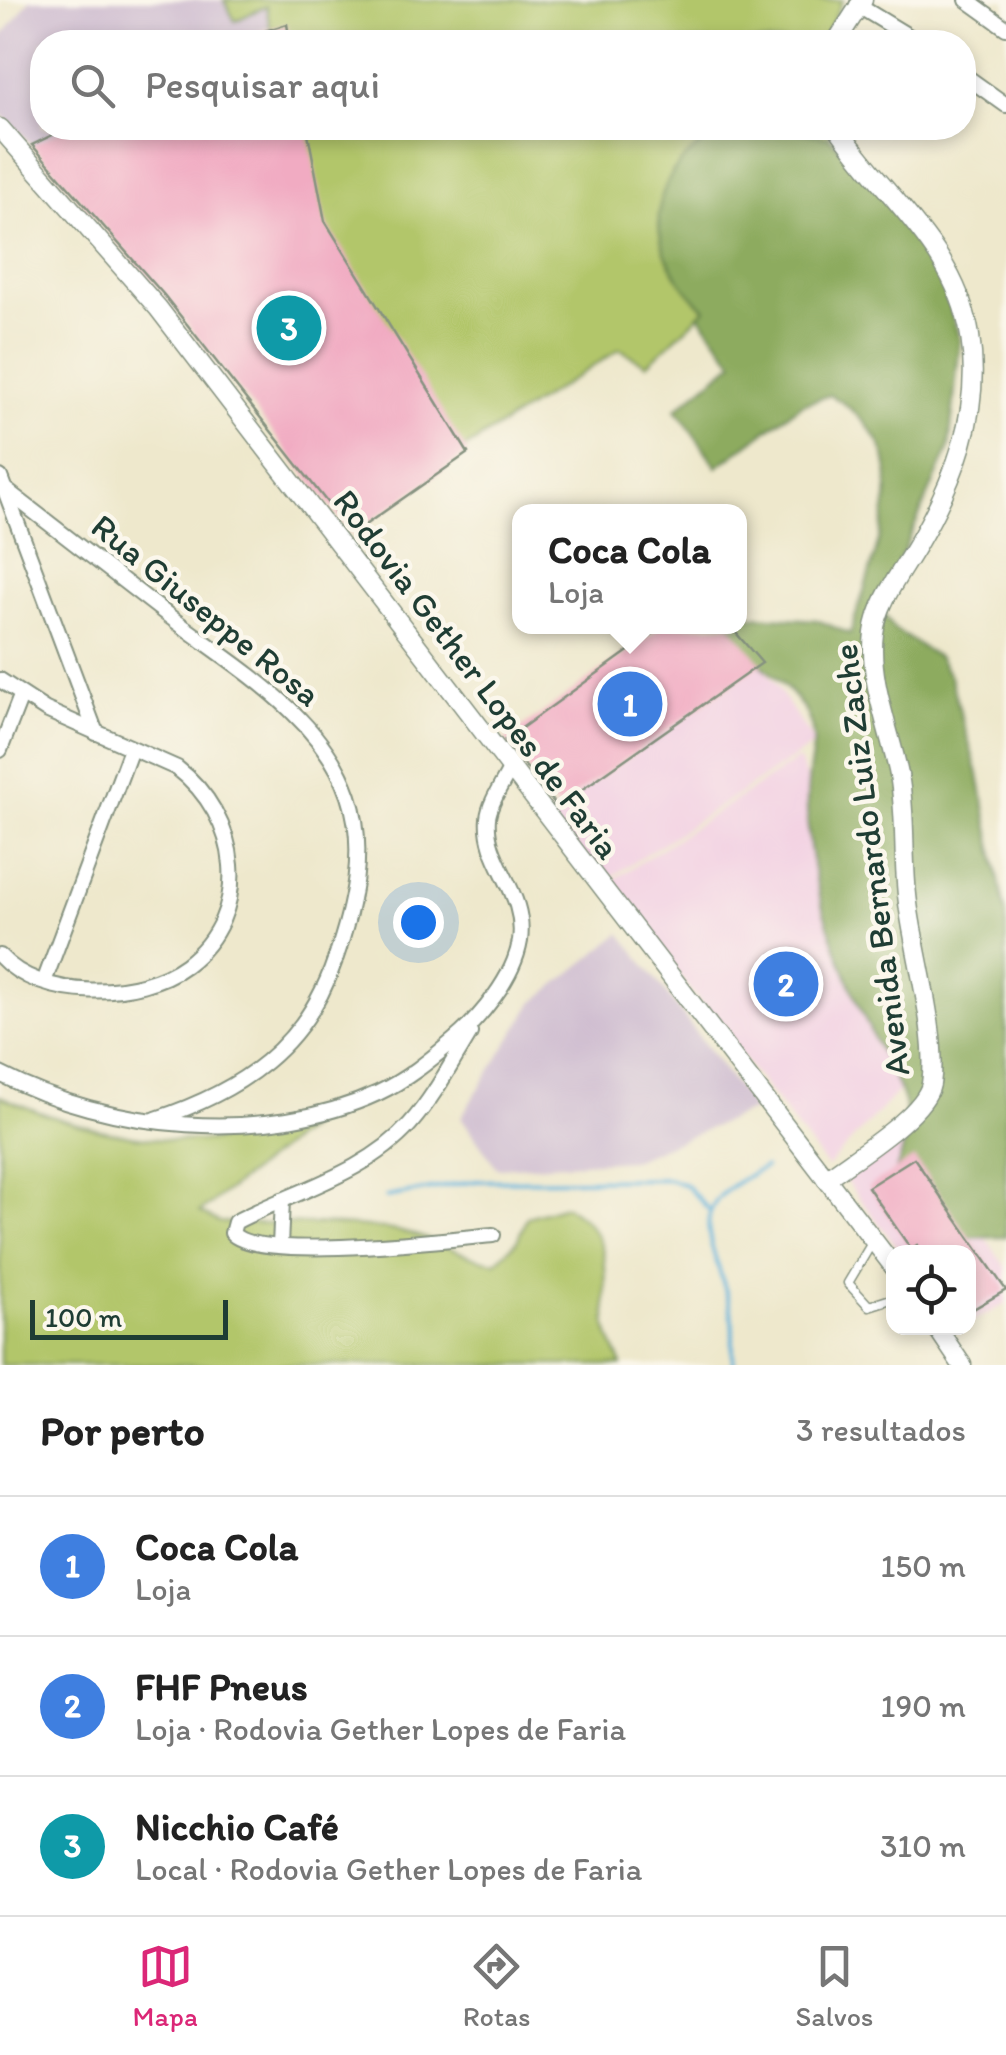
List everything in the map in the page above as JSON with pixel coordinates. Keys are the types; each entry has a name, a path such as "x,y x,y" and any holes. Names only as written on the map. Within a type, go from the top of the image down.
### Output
{"street":[{"path":"966,0 1006,28"},
{"path":"843,30 860,2 901,30"},
{"path":"976,84 1006,106"},
{"name":"Rodovia Gether Lopes de Faria","path":"0,128 158,308 886,1257"},
{"name":"Avenida Bernardo Luiz Zache","path":"826,1178 918,1109 931,1086 932,1059 908,904 900,780 876,675 874,633 886,598 958,462 974,384 971,341 958,292 922,230 848,140"},
{"path":"3,484 96,732"},
{"name":"Rua Giuseppe Rosa","path":"3,484 284,704 332,762 352,807 357,849 352,906 326,988 310,1016 277,1056 233,1088 156,1119"},
{"path":"0,680 21,696 177,768 217,809 232,860 224,912 200,952 162,978 127,987 72,990 44,982 0,956"},
{"path":"0,750 21,696"},
{"path":"44,982 132,750"},
{"path":"493,1236 322,1248 236,1239 232,1229 235,1222 357,1165 409,1126 480,1016 520,943 520,908 489,829 491,806 510,769"},
{"path":"0,1074 46,1097 187,1124 243,1123 336,1108 406,1078 480,1016"},
{"path":"280,1246 282,1200"},
{"path":"943,1335 962,1365"}],"lane":[{"path":"874,1241 848,1283 869,1306 886,1301"}],"shaded area":[{"path":"30,0 317,0 263,30 30,30 30,140 42,140 32,145 0,113 0,39"},
{"path":"762,664 815,744 599,885 546,816"},
{"path":"798,759 858,895 915,1073 827,1167 608,883"},
{"path":"621,933 754,1110 632,1160 497,1168 461,1117 533,1003"},
{"path":"906,1127 1006,1267 1006,1304 976,1319 976,1245 896,1245 841,1175"}],"green space":[{"path":"224,0 843,0 829,30 271,30 266,6 235,21"},
{"path":"289,140 708,140 672,172 706,309 647,365 620,349 348,523"},
{"path":"709,140 832,140 891,203 939,273 960,340 949,448 879,607 894,629 939,658 950,677 980,781 1006,916 1006,1237 960,1238 896,1170 906,1131 904,1102 846,974 815,876 807,814 811,726 792,694 724,634 747,634 747,615 817,620 850,634 886,506 885,455 874,434 857,415 830,395 802,404 717,467 676,409 734,362 699,315 705,309 685,288 661,242 662,195 673,173 690,153"},
{"path":"0,1096 77,1124 151,1139 227,1140 308,1128 200,1212 219,1222 385,1229 496,1262 517,1241 527,1217 565,1206 594,1230 600,1244 607,1327 622,1365 0,1365"}],"building":[{"path":"42,140 309,140 325,221 468,453 352,534 164,295 32,145"},
{"path":"652,634 737,634 762,663 557,807 505,740"},
{"path":"914,1158 975,1245 908,1245 868,1187"},
{"path":"976,1247 1006,1290 976,1307"}],"waterway":[{"path":"733,1365 731,1310 708,1222 722,1195 765,1167"},
{"path":"386,1197 476,1181 668,1179 686,1185 710,1211"}],"place":[{"name":"Nicchio Café","path":"289,328"},
{"name":"Coca Cola","path":"630,704"},
{"name":"FHF Pneus","path":"786,984"}]}
